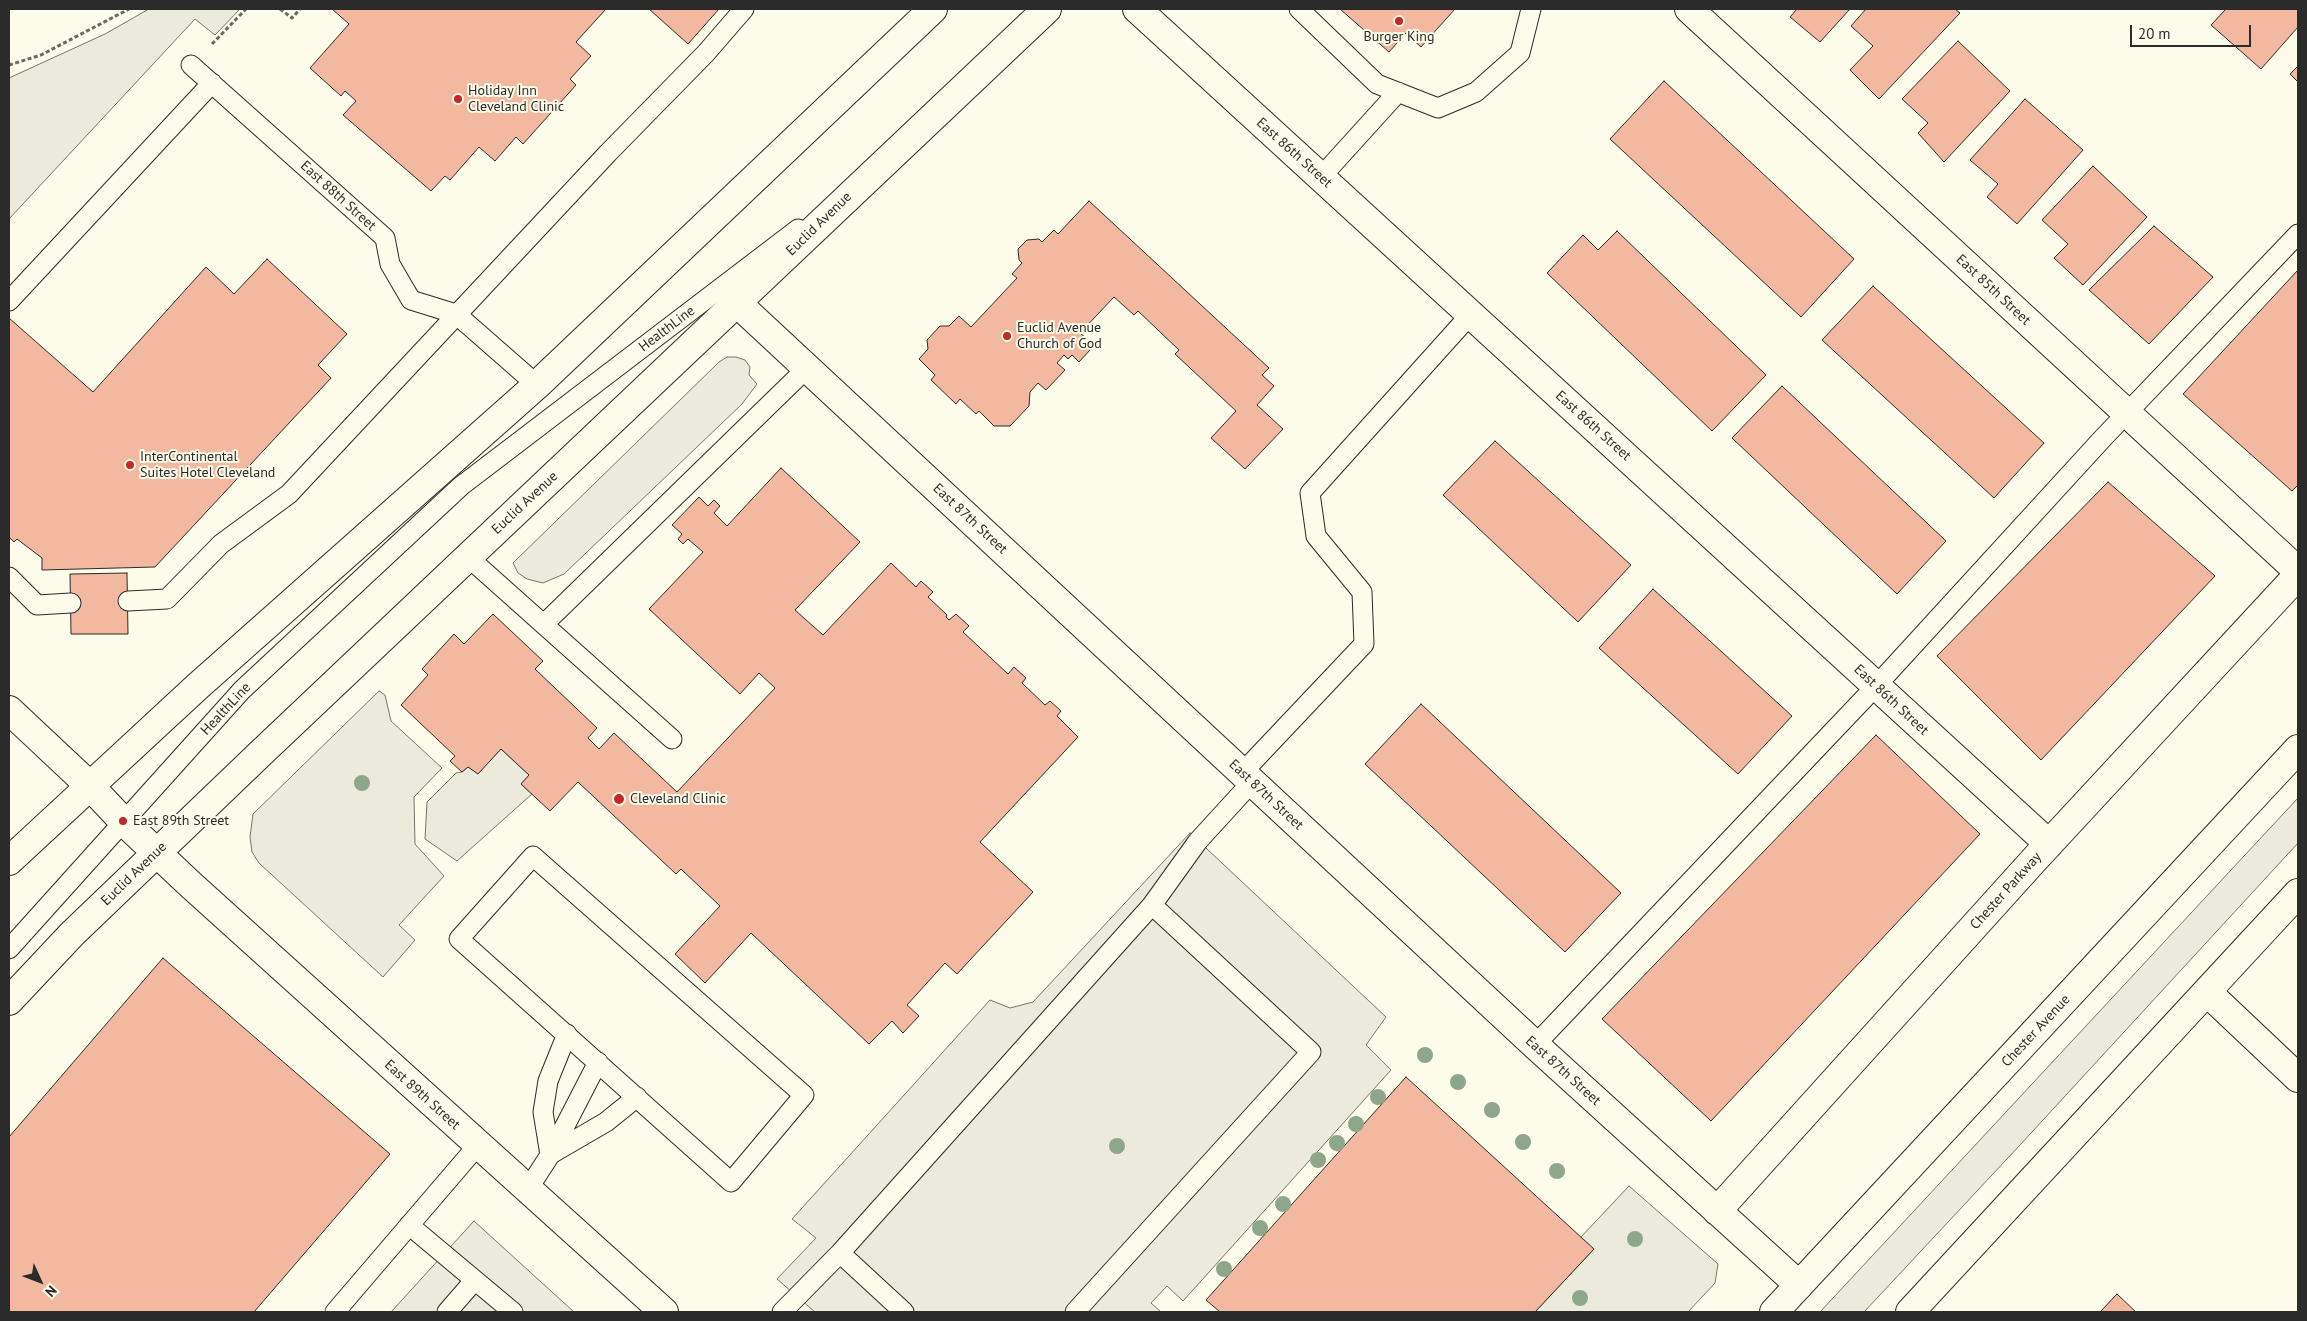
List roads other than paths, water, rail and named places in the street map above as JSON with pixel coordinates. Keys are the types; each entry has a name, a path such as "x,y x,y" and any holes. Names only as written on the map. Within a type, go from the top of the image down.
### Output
{"street":[{"path":"9,861 198,686 537,385 933,9"},
{"name":"Euclid Avenue","path":"9,1001 72,934 156,852 1046,9"},
{"name":"East 86th Street","path":"1136,9 2049,844"},
{"name":"East 85th Street","path":"1689,9 2298,571"},
{"name":"East 87th Street","path":"736,302 1535,1045 1799,1285"},
{"name":"Chester Parkway","path":"1717,1211 2049,844 2298,575"},
{"name":"East 89th Street","path":"9,710 90,786 156,852 664,1312"},
{"name":"Chester Avenue","path":"1774,1312 2298,750"},
{"path":"1910,1312 2298,893"},
{"path":"2207,992 2298,1078"}],"lane":[{"path":"128,601 167,599 221,544 289,494 456,314 706,52 744,9"},
{"path":"1299,9 1377,84 1438,108 1476,92 1520,53 1530,9"},
{"name":"East 88th Street","path":"191,65 385,238 390,264 411,300 456,314 537,385"},
{"path":"9,302 212,83"},
{"path":"1321,177 1398,92"},
{"name":"HealthLine","path":"9,949 242,690 461,486 874,172"},
{"path":"1535,1045 1876,686 2127,413 2298,234"},
{"path":"782,1312 840,1254 1152,905 1247,777 1364,644 1362,592 1316,536 1310,493 1470,314"},
{"path":"544,624 807,368"},
{"name":"HealthLine","path":"461,486 492,425"},
{"path":"468,556 672,739"},
{"path":"9,577 37,605 71,603"},
{"path":"533,856 804,1094 731,1182 598,1062 459,939 533,856"},
{"path":"1075,1312 1311,1052 1152,905"},
{"path":"550,1155 543,1112 548,1081 567,1034"},
{"path":"528,1189 550,1155 598,1062"},
{"path":"550,1155 606,1122 636,1097"},
{"path":"336,1312 478,1145"},
{"path":"409,1225 513,1312"},
{"path":"840,1254 904,1312"},
{"path":"447,1312 474,1281"}],"place":[{"name":"Burger King","path":"1399,21"},
{"name":"Holiday Inn Cleveland Clinic","path":"458,99"},
{"name":"Euclid Avenue Church of God","path":"1007,336"},
{"name":"InterContinental Suites Hotel Cleveland","path":"130,465"},
{"name":"Cleveland Clinic","path":"619,799"},
{"name":"East 89th Street","path":"123,821"}]}
